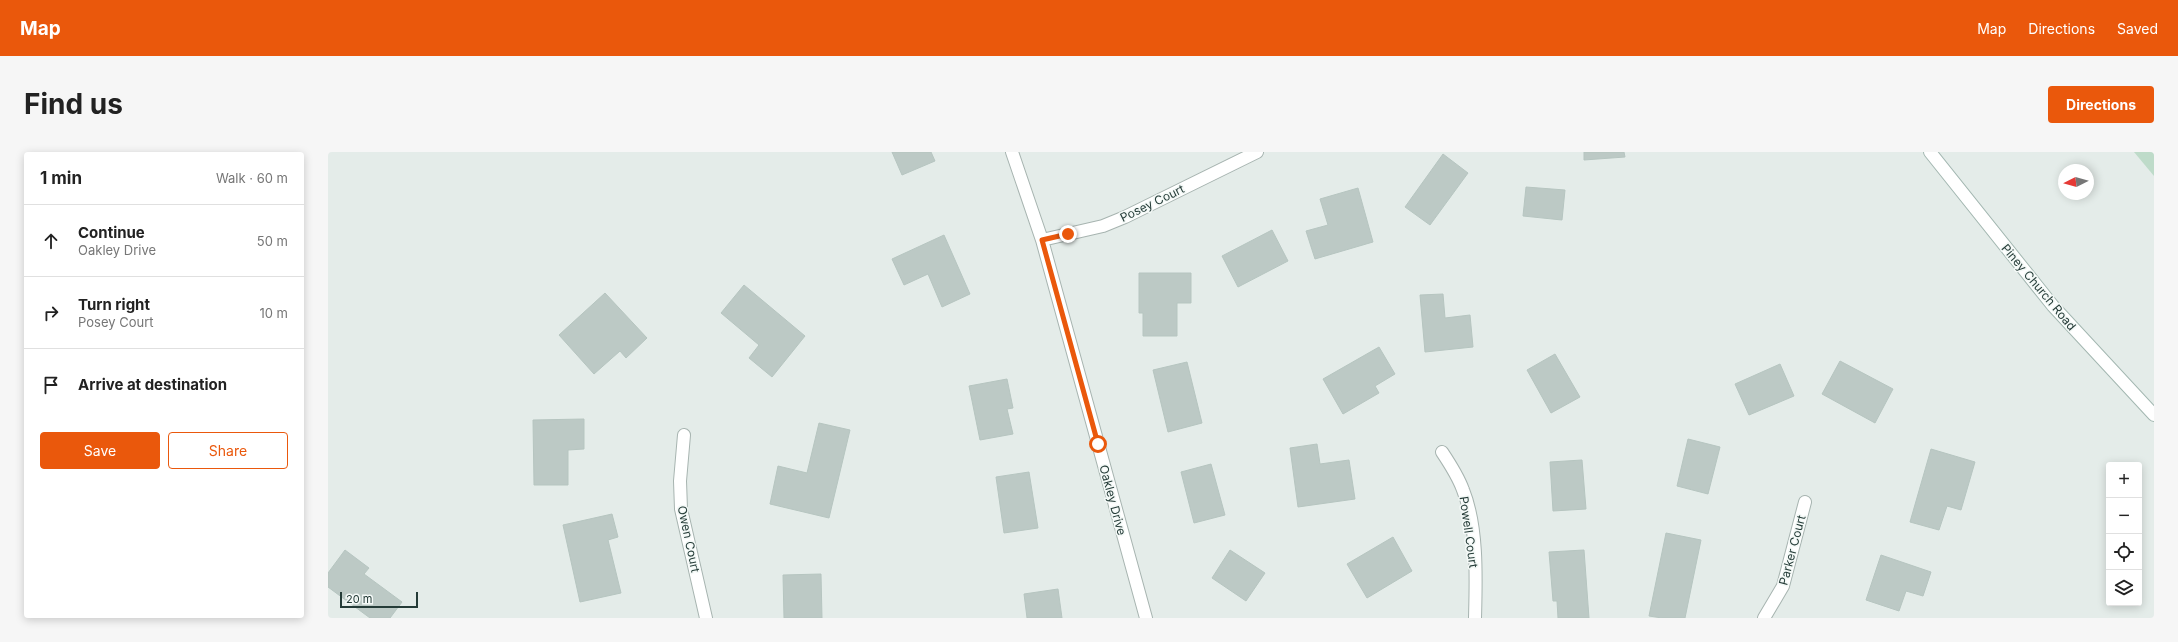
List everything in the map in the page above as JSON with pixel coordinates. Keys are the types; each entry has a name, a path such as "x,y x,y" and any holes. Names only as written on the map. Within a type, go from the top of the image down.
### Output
{"street":[{"name":"Oakley Drive","path":"1012,152 1042,240 1146,618"},
{"name":"Posey Court","path":"1042,240 1103,226 1126,217 1257,152"},
{"name":"Piney Church Road","path":"1930,152 2053,306 2154,415"},
{"name":"Owen Court","path":"684,435 680,481 682,509 706,618"},
{"name":"Powell Court","path":"1442,452 1455,471 1464,491 1469,513 1476,579 1475,618"},
{"name":"Parker Court","path":"1764,618 1783,586 1805,502"}],"green space":[{"path":"2134,152 2154,152 2154,176"}],"building":[{"path":"892,152 931,152 935,161 902,175"},
{"path":"1584,152 1624,152 1625,157 1584,160"},
{"path":"1443,154 1468,173 1430,225 1405,207"},
{"path":"1526,187 1565,190 1562,220 1523,216"},
{"path":"1358,188 1373,242 1315,259 1306,231 1328,225 1320,199"},
{"path":"1272,230 1288,261 1238,287 1222,256"},
{"path":"944,235 970,294 942,307 928,274 904,285 892,259"},
{"path":"1139,273 1191,273 1191,303 1177,303 1177,336 1143,336 1143,313 1139,313"},
{"path":"744,285 805,336 772,377 749,358 759,345 721,313"},
{"path":"605,293 647,338 626,358 620,351 594,374 559,335"},
{"path":"1443,294 1445,318 1470,315 1473,347 1425,352 1420,295"},
{"path":"1379,347 1395,374 1375,386 1379,393 1343,414 1323,379"},
{"path":"1555,354 1580,397 1551,413 1527,370"},
{"path":"1840,361 1893,389 1875,423 1822,394"},
{"path":"1187,362 1202,423 1168,432 1153,370"},
{"path":"1780,364 1794,396 1749,415 1735,384"},
{"path":"1007,379 1013,408 1007,409 1013,434 980,440 969,386"},
{"path":"584,419 584,449 568,450 568,485 534,485 533,420"},
{"path":"819,423 850,430 829,518 770,504 778,466 807,473"},
{"path":"1688,439 1720,447 1708,494 1677,486"},
{"path":"1317,444 1320,464 1349,460 1355,499 1298,507 1290,448"},
{"path":"1931,449 1975,462 1961,510 1947,506 1939,530 1910,522"},
{"path":"1582,460 1586,509 1553,511 1550,462"},
{"path":"1211,464 1225,515 1194,523 1181,472"},
{"path":"1029,472 1038,528 1004,533 996,477"},
{"path":"612,514 618,537 608,540 621,593 580,602 563,525"},
{"path":"1666,533 1701,540 1685,618 1662,618 1649,616"},
{"path":"1393,537 1412,571 1367,598 1347,564"},
{"path":"345,550 369,568 364,574 402,602 390,618 370,618 328,587 328,573"},
{"path":"1230,550 1265,573 1246,601 1212,578"},
{"path":"1584,550 1589,618 1558,618 1557,601 1553,601 1549,552"},
{"path":"1881,555 1931,572 1923,596 1906,591 1899,611 1866,600"},
{"path":"821,574 822,618 784,618 783,575"},
{"path":"1058,589 1062,618 1027,618 1024,594"}],"route":[{"path":"1068,234 1042,240 1098,444"}]}
